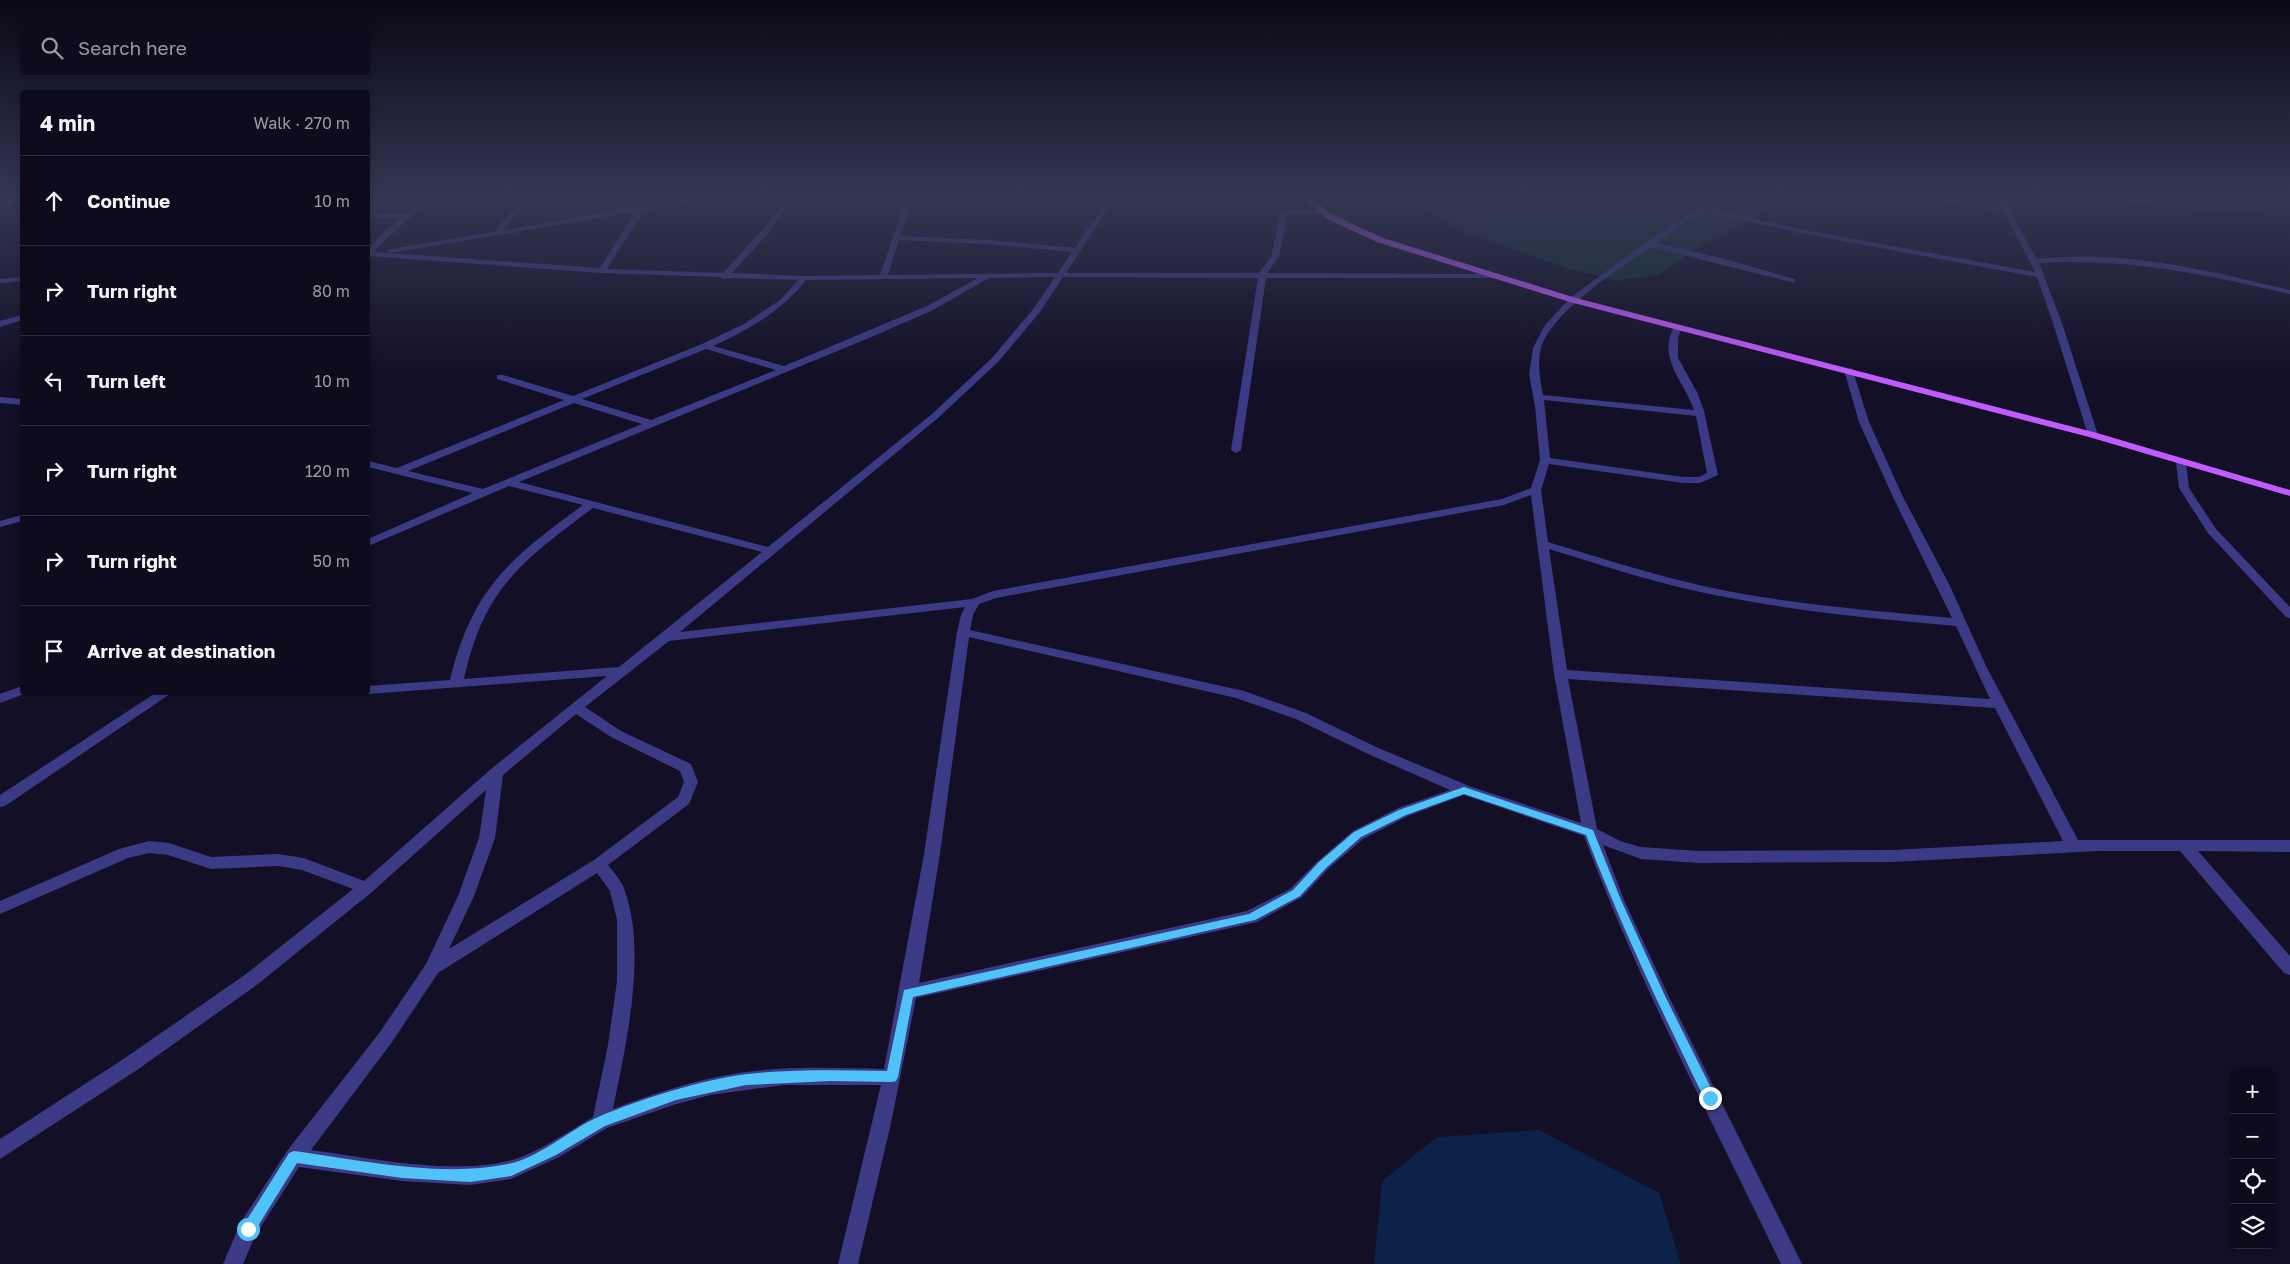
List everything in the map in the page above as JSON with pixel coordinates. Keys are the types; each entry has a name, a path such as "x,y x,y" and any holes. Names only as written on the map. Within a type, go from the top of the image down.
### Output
{"main road":[{"path":"1428,255 1573,300 1849,370 2092,435 2290,493"}],"street":[{"path":"382,255 602,271 724,277 987,277 1058,275 1496,276"},
{"path":"602,271 612,255"},
{"path":"724,277 743,255"},
{"path":"883,277 890,255"},
{"path":"0,1150 131,1064 252,979 366,888 496,773 576,707 665,638 935,416 995,360 1037,310 1072,255"},
{"path":"1236,450 1262,275 1275,255"},
{"path":"1634,255 1573,300 1549,325 1537,348 1534,374 1545,460 1536,490 1561,674 1590,832 1616,900 1661,999 1792,1264"},
{"path":"1696,255 1792,281"},
{"path":"1929,255 2039,275"},
{"path":"2031,255 2092,435"},
{"path":"2034,261 2096,258 2136,261 2174,266 2290,292"},
{"path":"13,280 20,275"},
{"path":"370,542 484,492 654,424 930,308 987,277"},
{"path":"398,471 705,346 771,313 791,297 804,278"},
{"path":"0,281 20,279"},
{"path":"0,324 20,319"},
{"path":"1545,460 1683,480 1700,480 1713,475 1696,400 1676,367 1672,349 1672,338 1678,327"},
{"path":"705,346 783,369"},
{"path":"1849,370 1864,422 1898,497 2000,704 2074,846"},
{"path":"500,376 576,398 654,424"},
{"path":"1538,397 1700,414"},
{"path":"0,400 20,402"},
{"path":"2181,462 2184,488 2212,531 2290,614"},
{"path":"370,464 484,492"},
{"path":"508,482 770,551"},
{"path":"665,638 974,602 1002,593 1504,502 1536,490"},
{"path":"456,683 460,658 468,633 484,601 505,574 537,544 590,505"},
{"path":"0,524 20,519"},
{"path":"1543,544 1661,579 1726,594 1816,609 1961,623"},
{"path":"848,1264 892,1077 908,993 944,777 963,632 967,614 974,602"},
{"path":"963,632 1240,694 1301,716 1371,750 1464,790 1590,832 1615,845 1641,853 1698,857 1892,856 2074,846 2290,846"},
{"path":"370,690 622,671"},
{"path":"1561,674 2000,704"},
{"path":"0,699 20,691"},
{"path":"0,802 162,695"},
{"path":"432,968 599,864 684,800 691,782 686,768 616,734 576,707"},
{"path":"233,1264 248,1229 294,1157 386,1036 432,968 466,896 487,838 496,773"},
{"path":"908,993 1251,917 1296,893 1323,865 1358,835 1403,812 1464,790"},
{"path":"2184,846 2290,968"},
{"path":"0,908 124,853 149,847 169,849 211,863 278,860 304,864 366,888"},
{"path":"599,864 617,889 625,920 625,981 617,1045 601,1122"},
{"path":"294,1157 402,1172 470,1176 511,1170 552,1151 601,1122 676,1095 746,1080 830,1076 892,1077"}],"green space":[{"path":"1531,255 1686,255 1661,274 1618,281 1564,267"}],"water":[{"path":"1539,1130 1659,1193 1681,1264 1374,1264 1382,1181 1437,1137"}],"route":[{"path":"248,1229 294,1157 402,1172 470,1176 511,1170 552,1151 601,1122 676,1095 746,1080 830,1076 892,1077 908,993 1186,933 1251,917 1296,893 1323,865 1358,835 1403,812 1464,790 1590,832 1616,900 1661,999 1710,1098"}]}
